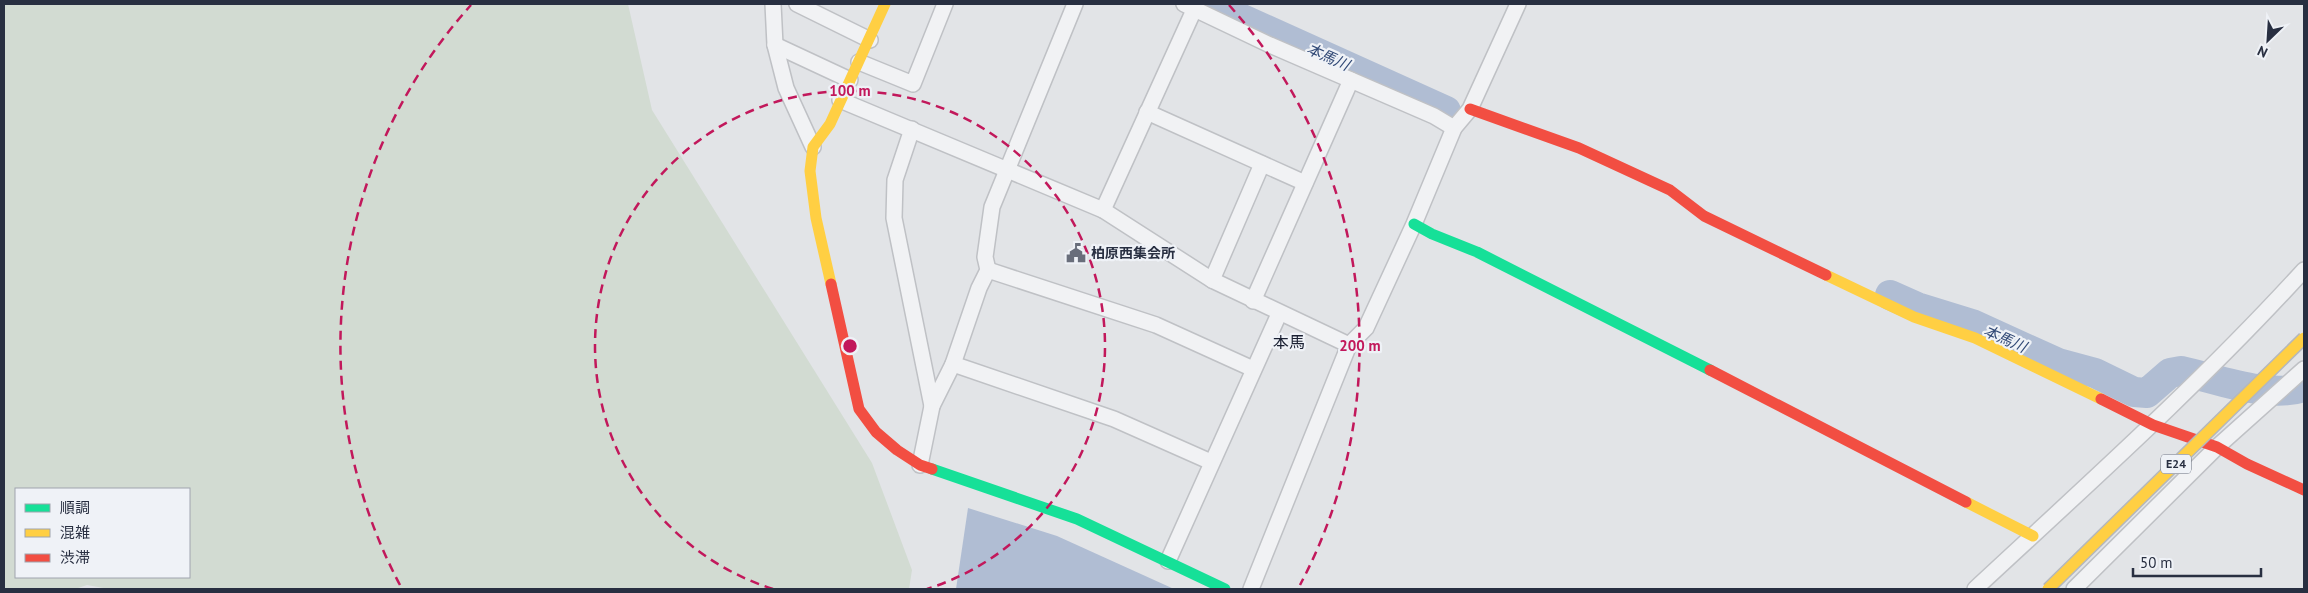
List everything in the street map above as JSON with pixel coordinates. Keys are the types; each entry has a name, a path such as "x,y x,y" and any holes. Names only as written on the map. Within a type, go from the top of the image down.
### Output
{"main road":[{"path":"885,4 830,124 814,147 810,171 816,218 859,410 876,432 920,466 1077,519 1225,589"},
{"path":"1462,118 1588,152 1670,190 1704,216 1914,317 1975,338 2153,425 2217,447 2247,464 2304,490"},
{"path":"1414,224 1432,234 1477,252 2032,536"},
{"name":"E24","path":"2048,589 2304,338"}],"street":[{"path":"773,4 775,45 786,88 814,147"},
{"path":"797,4 870,40"},
{"path":"859,62 913,84 945,4"},
{"path":"920,466 932,406 953,364 979,288 988,270 985,257 992,207 1075,4"},
{"path":"1250,589 1348,345 1366,328 1462,118 1518,4"},
{"path":"1103,210 1147,112 1189,7 1434,116 1462,118"},
{"path":"775,45 850,80"},
{"path":"1252,300 1351,80"},
{"path":"840,100 1103,210 1212,280 1279,314 1348,345"},
{"path":"1147,112 1305,183"},
{"path":"912,129 895,180 894,218 932,406"},
{"path":"1212,280 1262,164"},
{"path":"988,270 1156,325 1253,369"},
{"path":"1975,589 2153,425 2304,270"},
{"path":"1168,561 1279,314"},
{"path":"953,364 1114,419 1211,462"},
{"path":"2074,589 2217,447 2304,369"}],"shaded area":[{"path":"4,4 628,4 652,110 872,463 912,570 909,589 109,589 87,585 75,589 4,589"}],"water":[{"path":"968,508 1057,536 1174,589 956,589"}],"waterway":[{"name":"本馬川","path":"1209,4 1446,111"},
{"name":"本馬川","path":"1890,295 1917,307 1972,324 2058,363 2095,373 2134,392 2147,393 2170,373 2181,371 2259,389 2275,391 2304,387"}],"traffic: fast":[{"path":"1414,224 1432,234 1477,252 1710,370"},
{"path":"932,469 1077,519 1225,589"}],"traffic: slow":[{"path":"831,284 816,218 810,171 813,147 830,124 885,4"},
{"path":"1826,275 1914,317 1975,338 2101,399"},
{"path":"2048,589 2304,338"},
{"path":"1966,502 2033,536"}],"traffic: jam":[{"path":"1470,109 1579,148 1670,190 1704,216 1826,275"},
{"path":"831,284 859,409 876,432 897,450 920,465 932,469"},
{"path":"1710,370 1966,502"},
{"path":"2101,399 2153,425 2217,447 2247,464 2304,490"}],"place":[{"name":"柏原西集会所","path":"1076,253"}],"district":[{"name":"本馬","path":"1289,342"}]}
